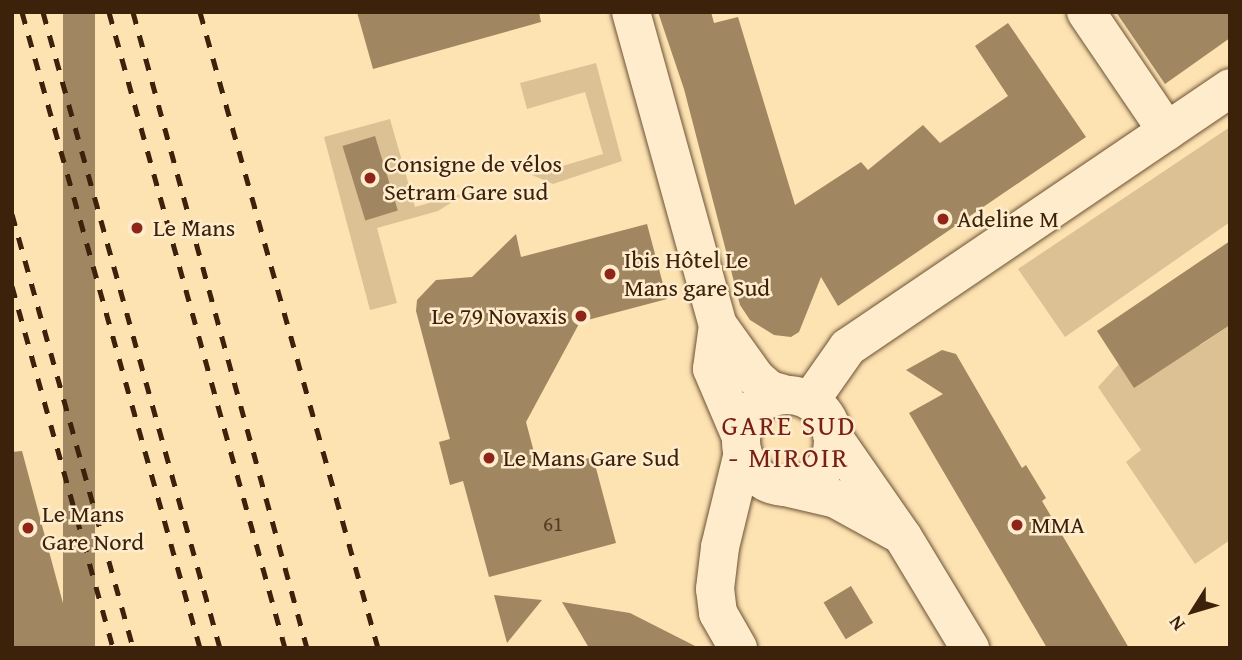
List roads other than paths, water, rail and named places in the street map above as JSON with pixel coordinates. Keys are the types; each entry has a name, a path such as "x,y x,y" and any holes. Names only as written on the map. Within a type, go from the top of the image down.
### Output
{"street":[{"path":"631,12 718,325 756,378 770,390 798,398 827,419 832,435 832,449 822,471 810,481 785,488"},
{"path":"1086,12 1167,131"},
{"path":"738,648 718,613 715,589 720,547 742,445 755,408 798,398 848,346 1230,88"},
{"path":"718,325 710,359 713,377 755,474 785,488 836,499 903,537"},
{"path":"832,435 903,537 970,648"}],"railway":[{"path":"22,12 200,648"},
{"path":"43,12 220,648"},
{"path":"109,12 285,648"},
{"path":"133,12 307,648"},
{"path":"200,12 378,648"},
{"path":"12,214 133,648"},
{"path":"12,286 113,648"}],"place":[{"name":"Consigne de vélos Setram Gare sud","path":"370,178"},
{"name":"Adeline M","path":"943,219"},
{"name":"Le Mans","path":"137,228"},
{"name":"Ibis Hôtel Le Mans gare Sud","path":"610,274"},
{"name":"Le 79 Novaxis","path":"581,316"},
{"name":"Le Mans Gare Sud","path":"489,458"},
{"name":"MMA","path":"1017,525"},
{"name":"Le Mans Gare Nord","path":"28,528"}],"district":[{"name":"GARE SUD - MIROIR","path":"789,441"}]}
